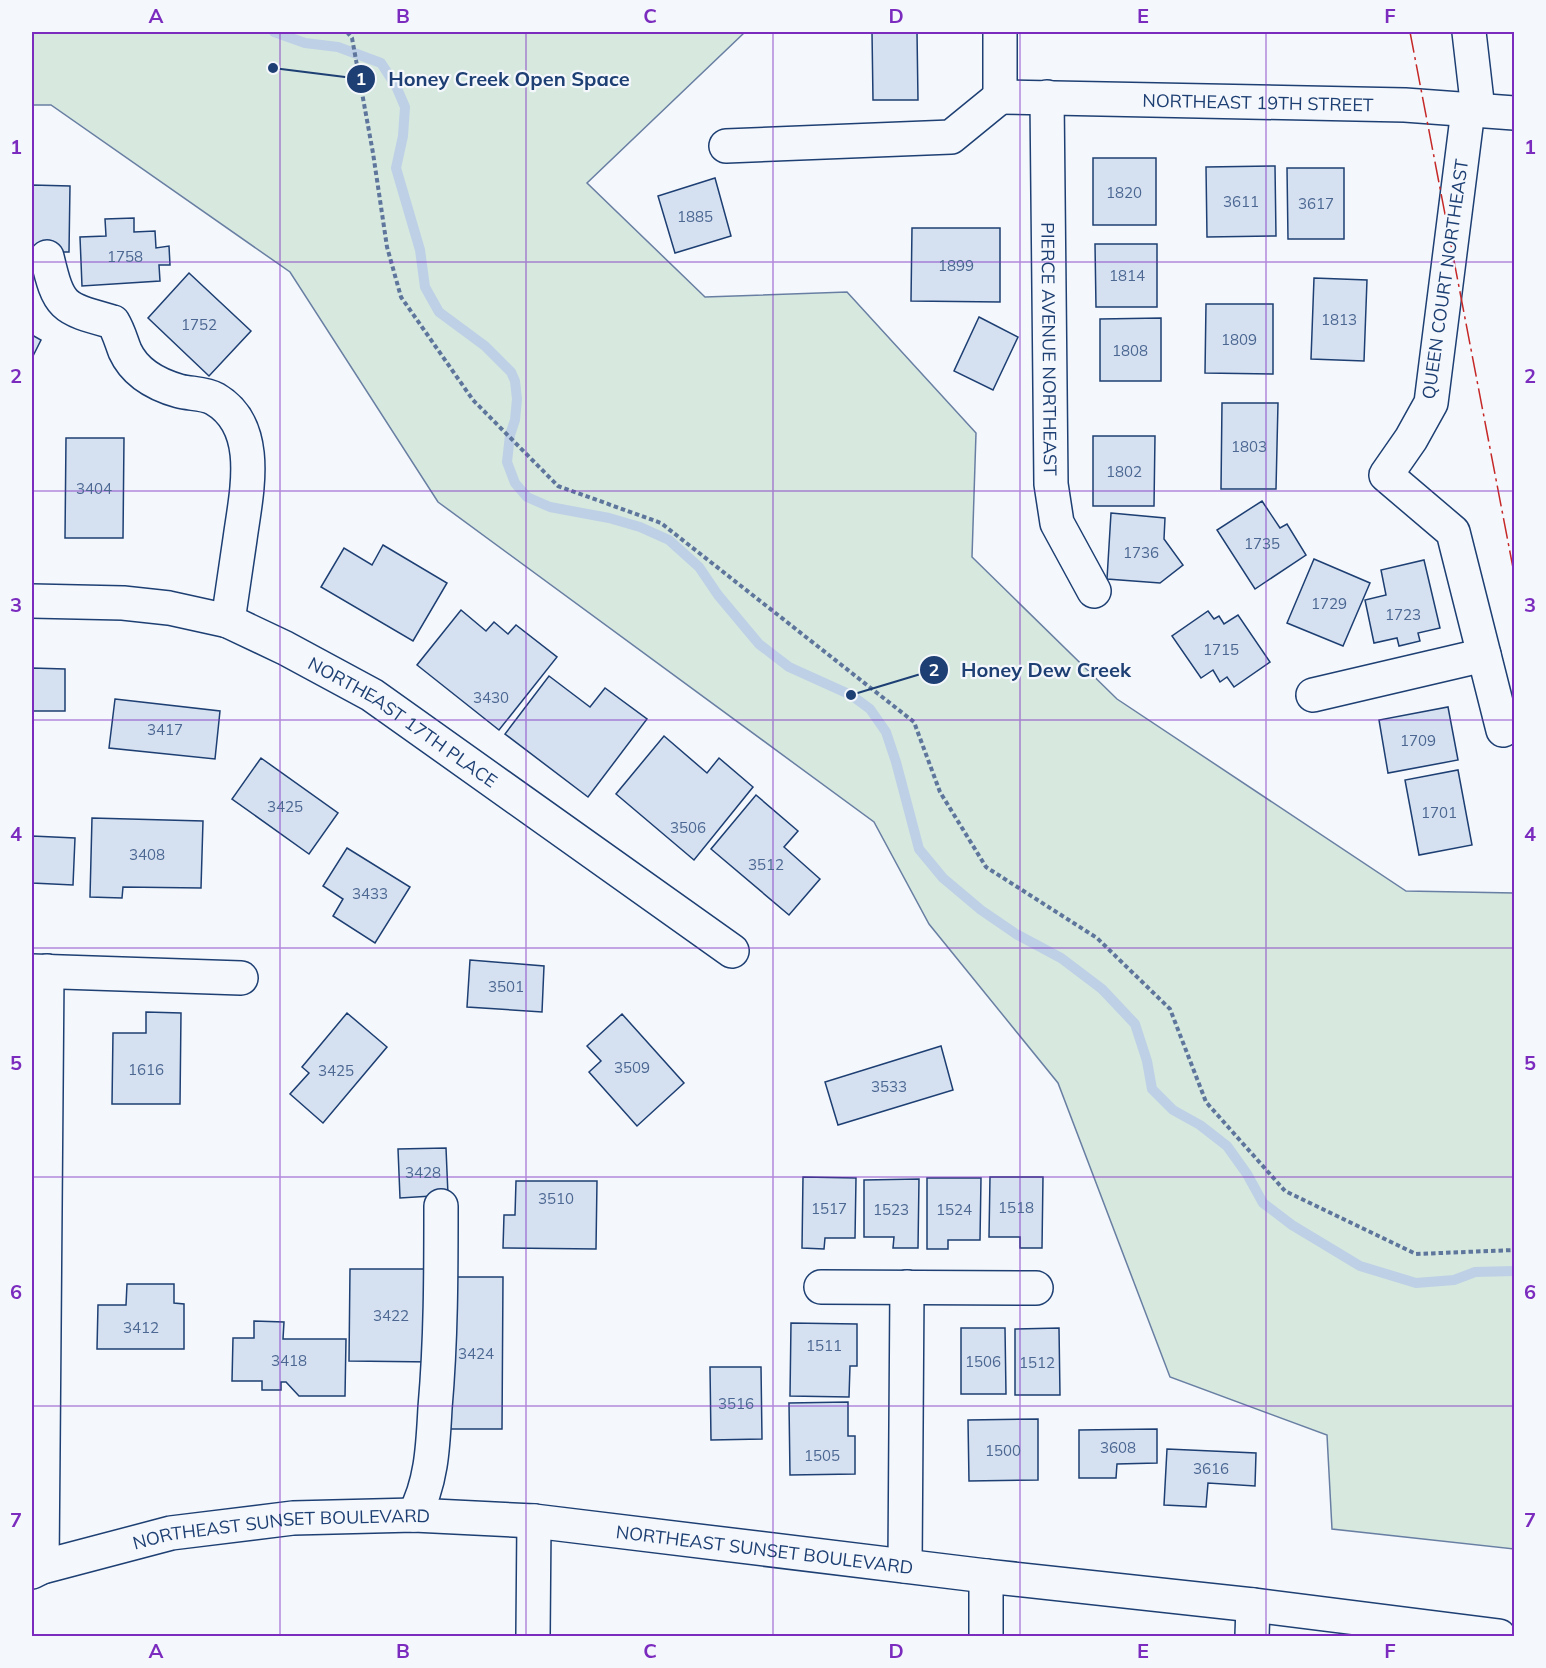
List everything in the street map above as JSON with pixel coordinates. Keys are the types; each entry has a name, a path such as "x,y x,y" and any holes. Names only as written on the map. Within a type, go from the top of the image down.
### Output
{"street":[{"path":"726,146 951,137 1000,97 1000,32"},
{"name":"QUEEN COURT NORTHEAST","path":"1469,32 1473,110 1431,402 1411,439 1386,475 1453,532 1503,730"},
{"name":"NORTHEAST 19TH STREET","path":"1000,97 1405,105 1515,113"},
{"name":"PIERCE AVENUE NORTHEAST","path":"1047,97 1051,484 1057,523 1095,591"},
{"path":"47,257 55,288 62,302 76,311 113,322 120,334 126,354 141,373 159,385 180,392 212,397 229,409 240,427 246,446 249,484 228,621"},
{"name":"NORTHEAST 17TH PLACE","path":"32,602 123,603 169,608 228,621 285,648 372,694 732,951"},
{"path":"1312,694 1484,655"},
{"path":"37,1570 39,971 241,978"},
{"path":"414,1515 427,1484 432,1451 439,1358 441,1206"},
{"path":"821,1287 1036,1288"},
{"path":"905,1566 907,1287"},
{"name":"NORTHEAST SUNSET BOULEVARD","path":"37,1570 171,1533 293,1518 414,1515 534,1521 986,1576 1252,1621 1499,1636"},
{"path":"533,1636 534,1521"},
{"path":"986,1576 986,1636"}],"path":[{"path":"347,32 352,38 387,247 401,297 473,400 558,486 662,523 914,722 940,792 986,867 1097,938 1170,1009 1206,1102 1285,1191 1416,1254 1515,1250"}],"shaded area":[{"path":"32,32 745,32 587,183 705,297 847,292 976,433 972,557 1117,699 1406,891 1514,893 1514,1549 1332,1529 1327,1435 1170,1377 1058,1083 929,924 874,822 438,502 290,272 51,105 32,105"}],"building":[{"path":"872,32 917,32 918,100 873,100"},
{"path":"1093,158 1156,158 1156,225 1093,225"},
{"path":"1275,166 1276,236 1207,237 1206,167"},
{"path":"1287,168 1344,168 1344,239 1288,239"},
{"path":"715,178 731,236 675,253 658,196"},
{"path":"32,185 70,186 69,252 32,252"},
{"path":"134,218 134,232 155,231 156,248 169,246 170,265 159,265 160,281 82,286 80,237 106,236 105,219"},
{"path":"912,228 1000,228 1000,302 911,301"},
{"path":"1095,244 1157,244 1157,307 1096,307"},
{"path":"189,273 251,331 209,376 148,318"},
{"path":"1314,278 1367,280 1364,361 1311,359"},
{"path":"1206,304 1273,304 1273,374 1205,373"},
{"path":"979,317 1018,337 993,390 954,371"},
{"path":"1161,318 1161,381 1100,381 1100,319"},
{"path":"32,335 41,340 32,358"},
{"path":"1222,403 1278,403 1276,489 1221,489"},
{"path":"1093,436 1155,436 1154,506 1093,506"},
{"path":"66,438 124,438 123,538 65,538"},
{"path":"1262,501 1280,528 1287,524 1306,555 1255,589 1217,530"},
{"path":"1111,513 1165,518 1164,539 1183,565 1160,583 1107,579"},
{"path":"383,545 447,583 413,641 321,587 344,548 372,565"},
{"path":"1314,559 1370,583 1343,646 1287,623"},
{"path":"1424,560 1440,628 1418,633 1420,641 1399,646 1397,638 1374,643 1365,600 1386,595 1381,570"},
{"path":"461,610 486,631 494,622 508,634 516,625 557,657 499,730 417,665"},
{"path":"1208,611 1214,619 1219,616 1224,624 1238,615 1270,662 1234,687 1227,677 1220,682 1213,670 1201,678 1172,636"},
{"path":"32,668 65,669 65,711 32,711"},
{"path":"549,676 590,707 605,688 647,719 588,797 505,734"},
{"path":"115,699 220,711 215,759 109,748"},
{"path":"1448,707 1458,760 1388,773 1379,720"},
{"path":"664,736 707,773 719,758 753,787 694,860 616,794"},
{"path":"261,758 338,813 309,854 232,799"},
{"path":"1458,770 1472,845 1419,855 1405,780"},
{"path":"756,795 798,831 784,847 820,879 789,915 711,849"},
{"path":"92,818 203,821 201,888 123,887 122,898 90,897"},
{"path":"32,836 75,838 73,885 32,883"},
{"path":"347,848 410,887 375,943 333,916 343,899 323,886"},
{"path":"470,960 544,966 542,1012 467,1007"},
{"path":"146,1012 181,1013 180,1104 112,1104 113,1033 146,1033"},
{"path":"347,1013 387,1047 323,1123 290,1094 309,1073 302,1067"},
{"path":"622,1014 684,1083 637,1126 589,1072 601,1061 587,1046"},
{"path":"941,1046 953,1090 838,1125 825,1082"},
{"path":"446,1148 448,1195 400,1198 398,1149"},
{"path":"803,1177 856,1178 855,1238 825,1238 824,1249 802,1248"},
{"path":"990,1177 1043,1177 1042,1248 1020,1248 1020,1237 989,1237"},
{"path":"927,1178 981,1178 980,1240 948,1240 948,1249 927,1249"},
{"path":"919,1179 918,1248 893,1248 894,1237 864,1237 864,1180"},
{"path":"516,1181 597,1181 596,1249 503,1248 504,1215 515,1215"},
{"path":"350,1269 434,1269 433,1362 349,1361"},
{"path":"450,1277 503,1277 502,1429 448,1429"},
{"path":"127,1284 174,1284 174,1303 184,1304 184,1349 97,1349 98,1305 126,1305"},
{"path":"254,1321 284,1322 283,1339 346,1339 345,1396 299,1396 286,1382 281,1382 281,1390 262,1390 262,1381 232,1381 233,1338 254,1338"},
{"path":"791,1323 857,1324 857,1366 850,1366 849,1397 790,1396"},
{"path":"961,1328 1005,1328 1006,1394 961,1394"},
{"path":"1059,1328 1060,1395 1015,1395 1015,1329"},
{"path":"710,1367 761,1367 762,1439 711,1440"},
{"path":"848,1402 848,1436 855,1436 855,1474 790,1475 789,1403"},
{"path":"1038,1419 1038,1480 969,1481 968,1420"},
{"path":"1157,1429 1157,1463 1117,1464 1116,1478 1079,1478 1079,1430"},
{"path":"1167,1449 1256,1453 1255,1486 1208,1483 1206,1507 1164,1505"}],"waterway":[{"path":"274,32 305,43 338,47 381,63 396,86 405,107 403,136 396,168 420,250 425,287 439,312 485,346 511,372 515,381 517,399 507,462 515,483 527,497 550,507 609,518 640,527 669,540 699,567 718,595 759,644 789,667 851,695 870,709 886,732 919,849 943,878 981,910 1016,934 1061,958 1102,989 1135,1024 1147,1061 1152,1089 1173,1110 1200,1125 1227,1146 1247,1174 1263,1203 1292,1225 1360,1266 1416,1283 1454,1280 1475,1272 1514,1271"}],"power":[{"path":"1410,32 1514,573"}],"place":[{"name":"Honey Creek Open Space","path":"273,68"},
{"name":"Honey Dew Creek","path":"851,695"}]}
